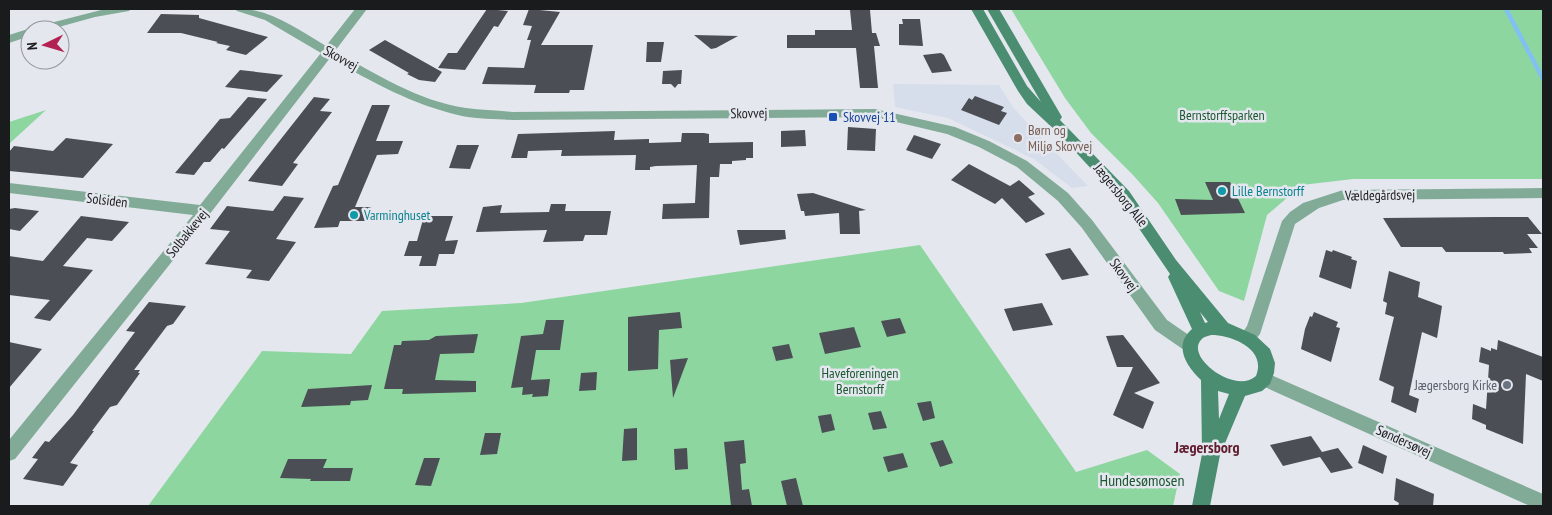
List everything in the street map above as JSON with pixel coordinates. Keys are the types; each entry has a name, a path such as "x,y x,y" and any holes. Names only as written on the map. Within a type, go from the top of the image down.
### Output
{"street":[{"path":"70,21 124,9"},
{"name":"Skovvej","path":"241,9 269,18 412,97 444,108 476,114 512,116 875,113 950,130 1016,160 1063,197 1087,224 1161,325 1190,345"},
{"name":"Solbakkevej","path":"9,453 204,211 361,9"},
{"name":"Jægersborg Alle","path":"977,9 1022,88 1032,101 1064,131 1124,195 1171,264 1222,328"},
{"name":"Jægersborg Alle","path":"993,9 1064,131"},
{"name":"Solsiden","path":"9,188 204,211"},
{"name":"Vældegårdsvej","path":"1247,338 1254,329 1290,221 1302,209 1321,200 1343,195 1543,194"},
{"name":"Jægersborg Alle","path":"1171,264 1187,306 1196,318 1200,331"},
{"path":"1210,328 1222,328 1234,331 1247,338 1259,348 1265,359 1267,370 1264,379 1254,387 1239,389 1221,385 1208,378 1192,359 1190,345 1200,331 1210,328"},
{"path":"1201,506 1211,454 1208,378"},
{"name":"Søndersøvej","path":"1264,379 1543,503"},
{"path":"1211,454 1230,414 1239,389"}],"shaded area":[{"name":"Børn og Miljø Skovvej","path":"893,84 999,85 1013,107 1088,186 1072,188 1034,159 948,118 895,107"}],"green space":[{"name":"Bernstorffsparken","path":"1011,9 1543,9 1543,179 1353,179 1302,185 1267,215 1244,301 1219,291 1158,203 1091,133 1065,98"},
{"path":"46,110 9,144 9,122"},
{"name":"Haveforeningen Bernstorff","path":"920,245 1076,472 1147,450 1180,474 1173,506 148,506 262,351 351,354 382,311 521,303"}],"building":[{"path":"487,9 508,11 498,27 494,26 465,70 438,68 448,53 457,53"},
{"path":"529,9 560,12 541,45 593,45 584,90 570,90 569,93 534,93 536,85 482,84 488,67 524,68 531,40 527,40 532,26 523,25"},
{"path":"850,10 870,10 872,33 876,33 880,46 874,46 878,88 860,88 856,48 787,48 787,35 815,35 815,30 852,30"},
{"path":"161,14 199,15 199,18 268,37 246,55 226,50 230,46 181,33 147,33"},
{"path":"902,19 920,19 923,46 899,45 899,24 903,24"},
{"path":"694,35 738,36 711,49"},
{"path":"385,40 442,72 435,82 419,80 407,74 409,73 369,50"},
{"path":"647,42 664,42 661,62 646,62"},
{"path":"941,53 944,55 952,71 932,73 923,55"},
{"path":"240,70 283,75 267,92 225,87"},
{"path":"682,70 681,84 678,84 675,88 671,84 662,84 663,71"},
{"path":"975,96 1004,107 1001,111 1007,113 999,125 961,110 969,98 972,100"},
{"path":"248,97 267,99 224,149 222,148 210,162 204,162 194,175 175,173 220,119 230,118"},
{"path":"314,97 330,99 320,111 332,112 293,163 298,164 282,186 248,181"},
{"path":"372,105 390,105 376,141 403,141 398,154 377,155 355,207 371,207 366,221 340,221 338,227 314,228 333,186 338,185"},
{"path":"848,127 876,129 875,151 847,150"},
{"path":"805,130 806,146 781,147 781,131"},
{"path":"615,131 614,140 649,139 649,143 681,142 682,133 709,134 709,143 753,142 753,158 732,161 732,164 720,164 719,177 710,177 709,218 662,219 663,204 695,203 697,165 656,166 650,167 650,170 635,170 636,155 561,156 562,150 528,151 527,158 511,158 518,134"},
{"path":"914,135 941,144 932,159 906,150"},
{"path":"66,138 113,144 83,178 9,171 9,152 14,146 53,151"},
{"path":"457,145 479,145 470,169 449,168"},
{"path":"969,164 1010,186 1019,180 1035,194 1028,197 1045,214 1026,223 1002,198 995,204 951,180"},
{"name":"Lille Bernstorff","path":"1205,182 1230,182 1245,213 1181,215 1175,199 1213,200"},
{"path":"813,193 866,210 859,211 860,234 840,234 839,213 805,216 804,211 801,211 797,194"},
{"path":"284,196 304,198 276,239 296,242 269,281 246,278 252,270 205,264 230,231 210,229 227,206 273,211"},
{"path":"551,204 566,204 565,211 611,211 607,235 585,235 583,241 543,242 547,230 476,232 483,207 502,205 500,213 549,212"},
{"path":"9,209 39,211 20,231 9,229"},
{"path":"81,216 129,222 112,241 87,238 63,266 93,270 50,321 34,318 50,300 9,295 9,256 43,261"},
{"path":"424,216 453,216 445,241 458,240 454,254 439,254 436,266 419,266 422,256 404,256 409,241 417,241"},
{"path":"1528,217 1542,234 1527,234 1538,248 1529,248 1532,253 1504,254 1503,252 1446,252 1442,247 1401,247 1383,218"},
{"path":"737,230 785,230 786,239 740,245"},
{"path":"1070,248 1089,275 1062,280 1045,254"},
{"path":"1326,250 1332,252 1333,250 1352,257 1351,259 1357,261 1351,289 1319,277"},
{"path":"1389,271 1420,282 1418,297 1442,306 1437,338 1422,332 1409,395 1419,399 1416,413 1391,402 1394,387 1379,380 1394,317 1385,314 1387,303 1383,301"},
{"path":"149,302 186,306 173,324 167,326 134,370 140,370 138,373 140,373 117,405 110,407 70,463 78,465 63,486 23,479 38,459 32,458 45,441 49,442 73,415 135,332 126,331"},
{"path":"1042,303 1053,325 1013,331 1004,309"},
{"path":"680,312 682,328 659,330 658,369 628,371 628,317"},
{"path":"1314,312 1338,322 1336,327 1340,328 1331,362 1301,349 1305,329 1310,316 1312,317"},
{"path":"900,318 906,333 887,337 881,321"},
{"path":"546,320 564,320 560,350 536,350 531,380 550,379 548,396 532,397 533,394 522,395 523,387 511,388 521,336 543,334"},
{"path":"854,327 861,347 825,354 819,333"},
{"path":"478,334 474,353 440,354 435,380 476,381 476,392 402,394 403,389 384,389 394,345 401,345 402,341 429,340 436,336"},
{"path":"1123,335 1160,383 1134,393 1154,402 1143,429 1113,415 1133,367 1117,367 1106,336"},
{"name":"Jægersborg Kirke","path":"1498,340 1543,357 1543,381 1526,374 1523,444 1486,429 1486,425 1472,419 1473,404 1486,409 1489,365 1479,362 1481,347 1491,351 1491,348 1497,350"},
{"path":"9,342 42,349 9,388"},
{"path":"789,344 793,358 776,361 772,347"},
{"path":"688,358 673,398 670,360"},
{"path":"597,372 596,390 579,391 581,373"},
{"path":"372,385 368,400 351,401 350,405 301,407 308,389"},
{"path":"931,401 935,418 923,421 917,403"},
{"path":"881,411 887,428 873,430 868,413"},
{"path":"831,414 835,430 822,433 818,416"},
{"path":"637,428 637,460 622,461 624,429"},
{"path":"485,433 501,433 497,454 480,455"},
{"path":"1311,436 1322,452 1338,448 1353,468 1331,473 1320,457 1283,466 1270,445"},
{"path":"744,440 746,463 740,464 742,490 749,489 752,506 731,506 724,442"},
{"path":"943,440 953,463 940,467 930,443"},
{"path":"1363,445 1387,456 1383,474 1358,463"},
{"path":"687,448 688,469 675,470 674,449"},
{"path":"903,453 908,467 888,472 883,457"},
{"path":"424,458 440,458 431,486 415,485"},
{"path":"288,459 327,459 323,468 353,468 350,481 310,481 311,479 280,478"},
{"path":"796,478 803,506 787,506 781,481"},
{"path":"1396,478 1434,494 1433,506 1398,506 1399,503 1394,500"}],"waterway":[{"path":"1506,9 1543,79"}],"place":[{"name":"Skovvej 11","path":"833,117"},
{"name":"Børn og Miljø Skovvej","path":"1018,138"},
{"name":"Lille Bernstorff","path":"1222,191"},
{"name":"Varminghuset","path":"354,215"},
{"name":"Jægersborg Kirke","path":"1507,385"}],"district":[{"name":"Jægersborg","path":"1207,447"}],"park label":[{"name":"Hundesømosen","path":"1142,480"}]}
